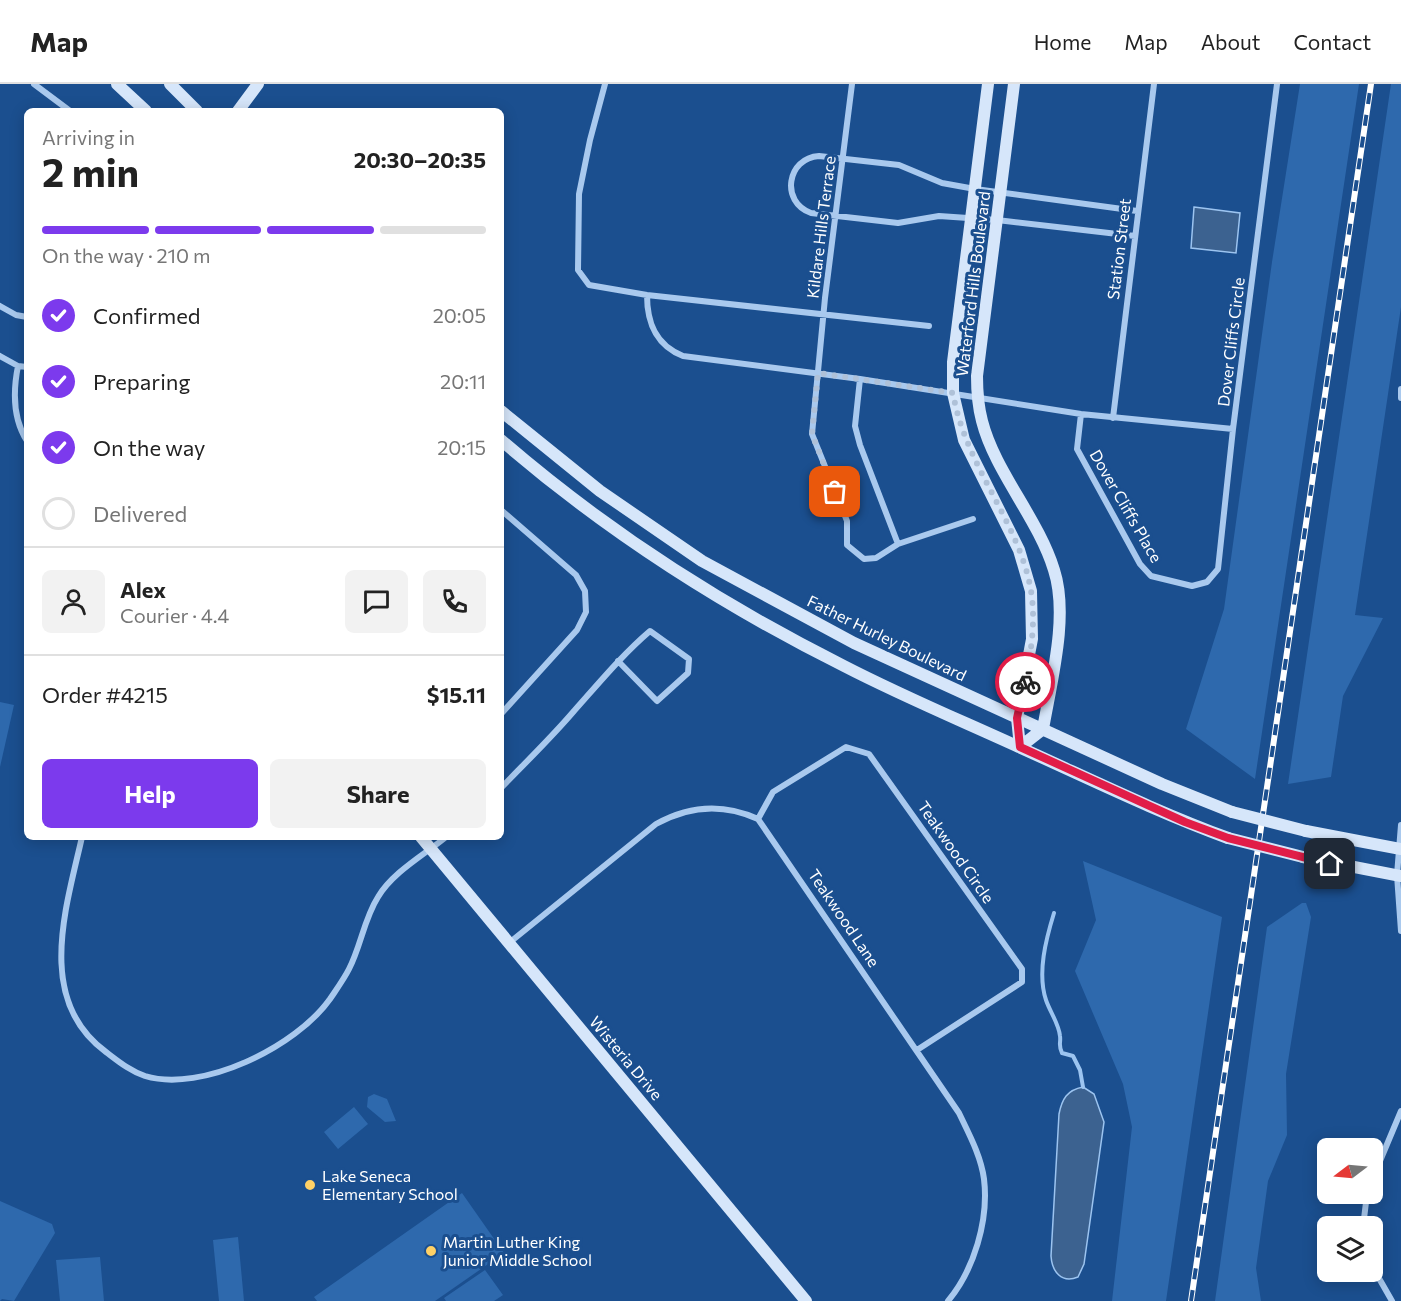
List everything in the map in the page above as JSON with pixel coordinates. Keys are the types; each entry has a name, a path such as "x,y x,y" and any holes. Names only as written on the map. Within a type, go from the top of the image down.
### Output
{"main road":[{"path":"117,84 143,108"},
{"path":"170,84 194,108"},
{"path":"240,108 258,84"},
{"name":"Waterford Hills Boulevard","path":"988,84 953,362 953,393 964,440 1019,550 1031,591 1032,639 1017,718 1020,747"},
{"name":"Waterford Hills Boulevard","path":"1014,84 976,376 982,423 1039,533 1055,571 1060,600 1058,630 1043,729"},
{"name":"Father Hurley Boulevard","path":"504,413 600,491 702,561 854,643 1161,784 1232,812 1306,831 1399,849"},
{"path":"504,443 545,479 638,546 734,606 844,666 1185,822 1228,838 1303,857 1399,875"},
{"path":"1020,747 1043,729"},
{"name":"Wisteria Drive","path":"424,840 806,1301"}],"street":[{"path":"34,84 66,108"},
{"path":"605,84 579,194 578,270 589,285 647,295 929,326"},
{"name":"Kildare Hills Terrace","path":"852,84 812,434 847,521 848,545 854,554 870,559 888,553 898,544"},
{"name":"Station Street","path":"1113,418 1154,84"},
{"name":"Dover Cliffs Circle","path":"647,295 651,327 676,354 716,362 860,379 1081,414 1233,429 1277,84"},
{"path":"1135,236 971,218 939,216 898,223 811,213 799,207 792,196 791,179 797,165 811,157 844,159 899,165 942,183 975,189 1137,211"},
{"path":"0,306 16,315 24,316"},
{"path":"0,356 18,366 24,367"},
{"path":"18,366 15,401 24,436"},
{"path":"860,379 855,426 860,445 898,544 973,519"},
{"path":"1401,389 1401,398"},
{"name":"Dover Cliffs Place","path":"1081,414 1077,449 1140,564 1151,576 1191,586 1207,582 1218,569 1233,429"},
{"path":"504,513 576,575 585,591 586,612 577,630 504,711"},
{"path":"504,785 573,713 618,661 650,631 689,659 688,673 657,701 618,661"},
{"name":"Teakwood Circle","path":"758,819 773,792 808,768 846,747 869,753 1022,969 1022,982 918,1050"},
{"path":"509,943 656,824 675,813 706,807 742,811 758,819"},
{"name":"Teakwood Lane","path":"758,819 918,1050 959,1113 978,1156 984,1178 985,1202 977,1247 957,1290 948,1301"},
{"path":"1401,825 1399,849 1401,931"},
{"path":"81,840 61,930 61,971 68,1002 76,1019 98,1046 126,1067 145,1076 165,1078 217,1074 257,1056 301,1027 328,1002 350,968 379,896 390,882 442,840"},
{"path":"1383,1154 1401,1111"},
{"path":"1381,1282 1392,1301"}],"shaded area":[{"path":"1300,84 1359,84 1255,779 1186,729 1224,609 1272,262"},
{"path":"1391,84 1401,84 1401,307 1355,615 1383,618 1343,696 1331,777 1288,784"},
{"path":"1194,207 1240,213 1236,253 1191,248"},
{"path":"0,702 14,705 0,767"},
{"path":"1083,861 1222,917 1166,1301 1112,1301 1132,1127 1123,1084 1075,971 1096,920"},
{"path":"1302,903 1306,903 1311,917 1286,1074 1287,1135 1268,1181 1256,1268 1261,1301 1215,1301 1267,927"},
{"path":"1083,1087 1094,1094 1104,1122 1084,1264 1078,1277 1067,1279 1058,1275 1053,1267 1051,1256 1059,1114 1066,1096 1073,1090"},
{"path":"374,1094 387,1099 396,1121 385,1122 367,1107 368,1097"},
{"path":"354,1107 368,1124 338,1149 324,1132"},
{"path":"462,1193 504,1253 435,1301 317,1301 314,1297"},
{"path":"0,1201 52,1224 55,1233 14,1301 2,1299 0,1301"},
{"path":"238,1237 244,1301 219,1301 213,1240"},
{"path":"100,1257 104,1301 60,1301 56,1260"},
{"path":"485,1270 503,1295 494,1301 446,1301 444,1298"}],"waterway":[{"path":"1054,913 1042,967 1043,990 1056,1022 1062,1053 1073,1056 1080,1070 1083,1087"}],"railway":[{"path":"1191,1301 1371,84"}],"way so far":[{"path":"835,492 814,444 812,434 818,373 953,393 964,440 1019,550 1026,569 1033,616 1025,682"}],"place":[{"name":"Lake Seneca Elementary School","path":"310,1185"},
{"name":"Martin Luther King Junior Middle School","path":"431,1251"}],"route":[{"path":"1025,682 1017,718 1020,747 1185,822 1228,838 1330,864"}]}
